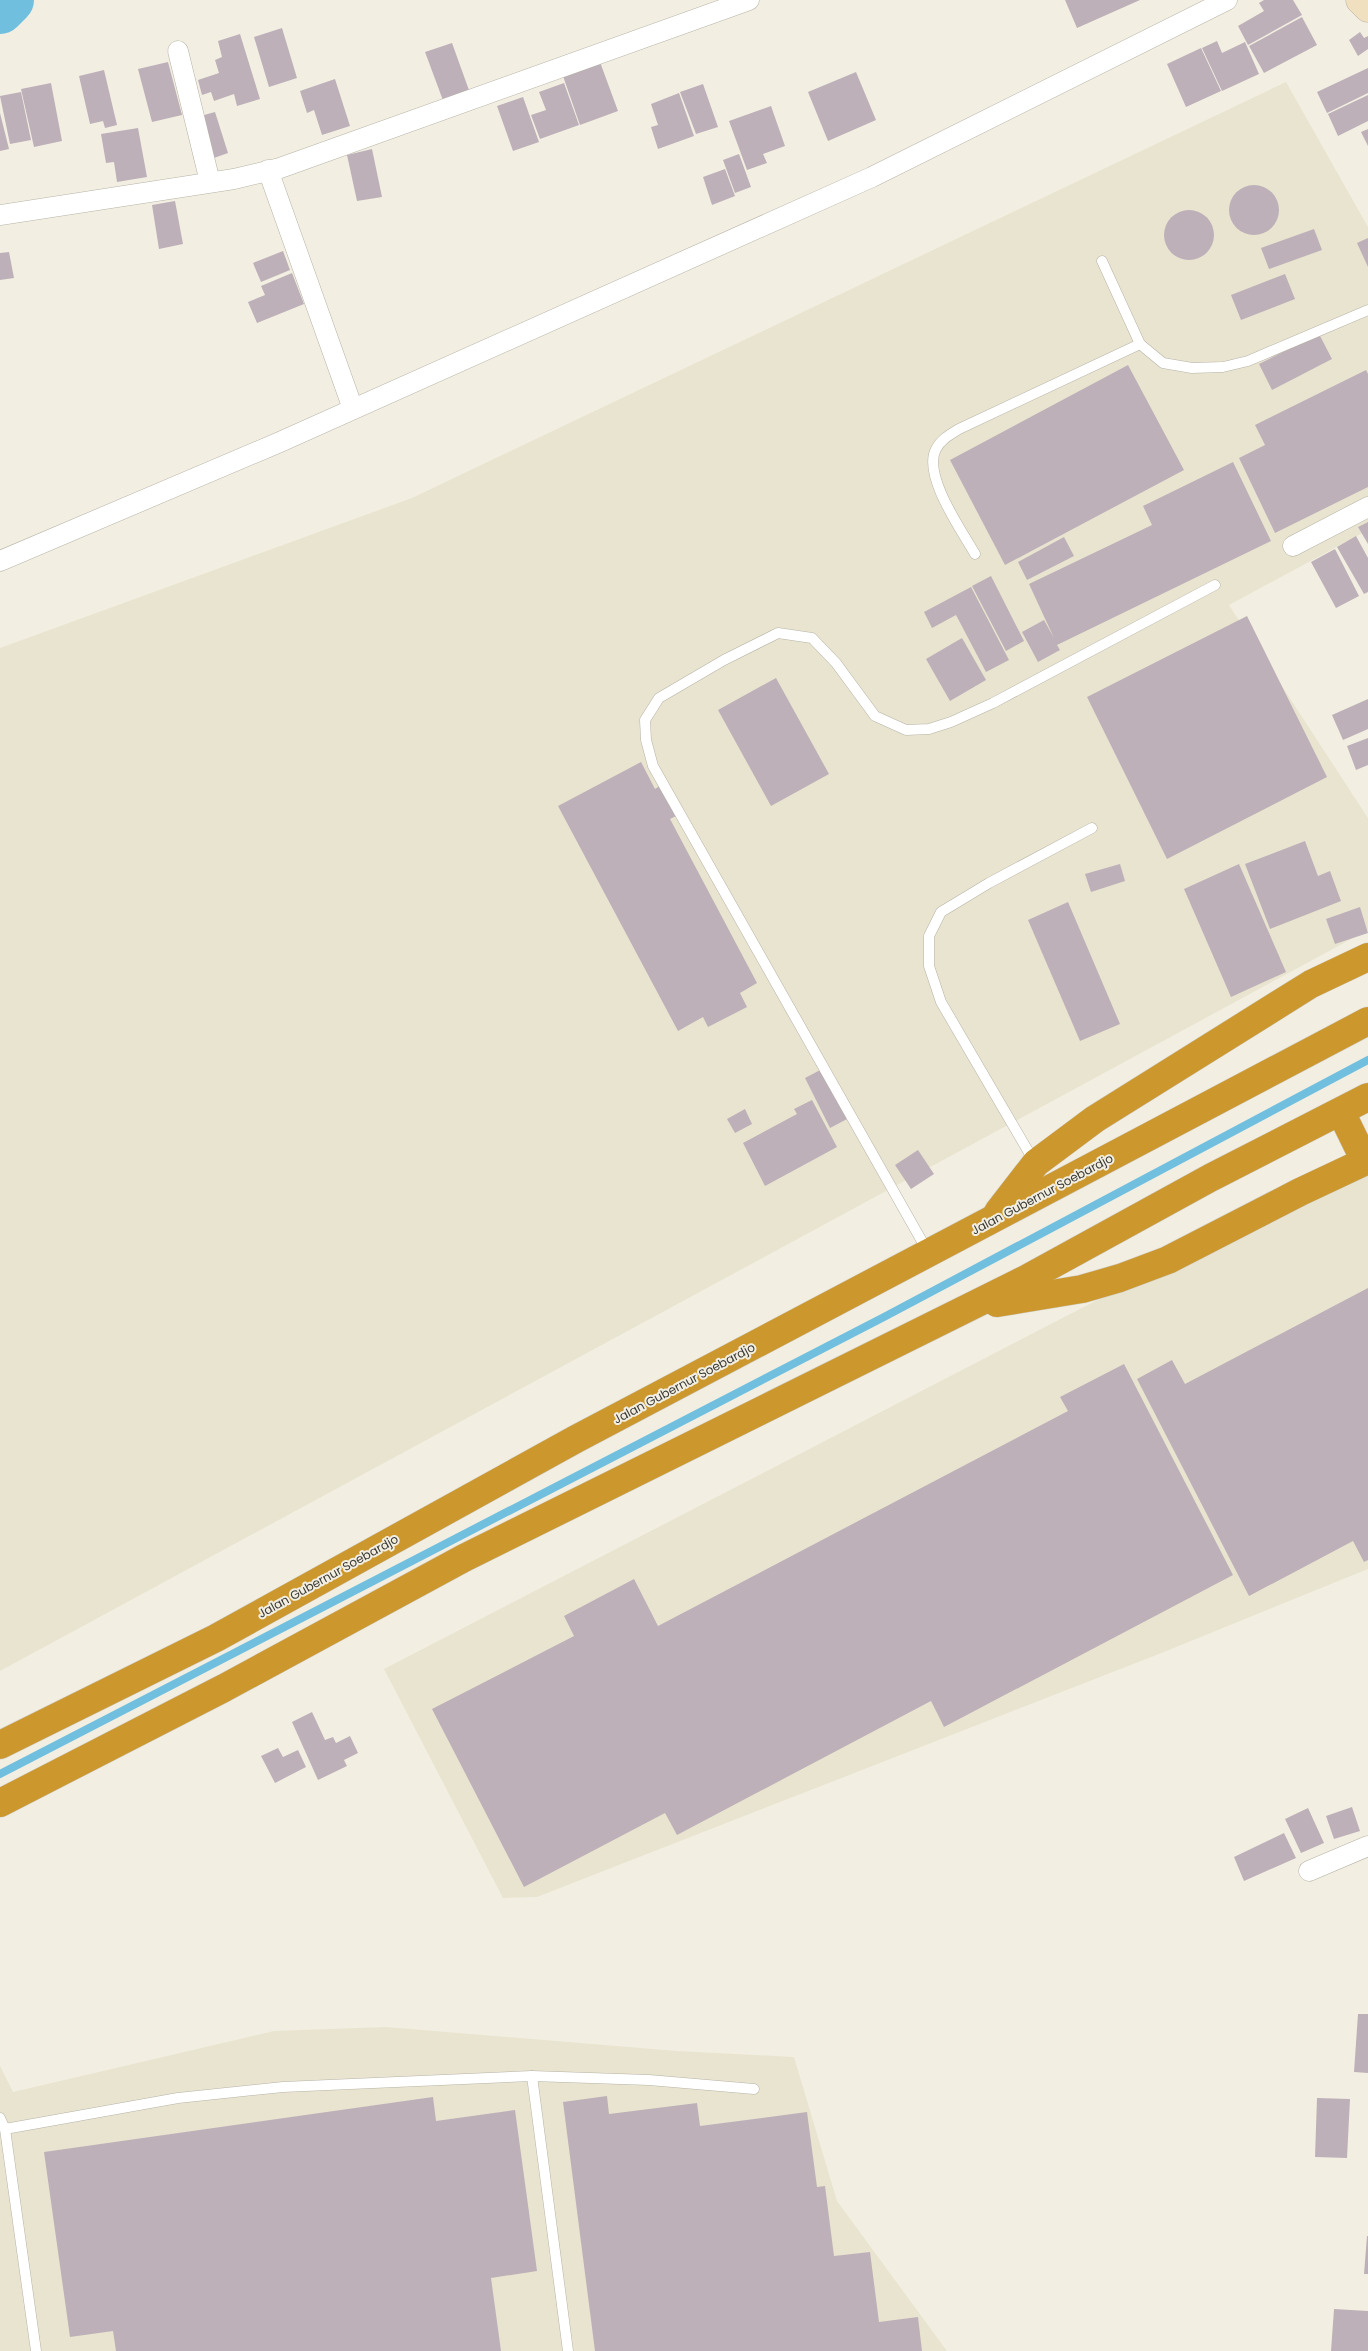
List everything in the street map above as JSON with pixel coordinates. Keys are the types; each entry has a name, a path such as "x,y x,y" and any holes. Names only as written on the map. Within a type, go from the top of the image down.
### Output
{"highway":[{"path":"993,1220 1036,1163 1095,1119 1311,984 1368,957"},
{"name":"Jalan Gubernur Soebardjo","path":"0,1745 216,1638 576,1439 1368,1021"},
{"path":"0,1803 224,1688 464,1558 1026,1279 1210,1178 1368,1097"},
{"path":"968,1307 1082,1289 1120,1278 1168,1260 1300,1192 1366,1161 1341,1112"}],"street":[{"path":"0,215 234,179 268,170 749,0"},
{"path":"0,561 353,409 872,177 1227,0"},
{"path":"1360,0 1368,8"},
{"path":"178,51 210,182"},
{"path":"268,170 353,409"},
{"path":"1293,546 1368,507"},
{"path":"1309,1871 1368,1846"}],"lane":[{"path":"1102,261 1140,344 1163,363 1192,368 1223,367 1248,360 1368,310"},
{"path":"975,554 938,488 933,466 935,450 939,444 959,429 1140,344"},
{"path":"928,1253 653,766 646,740 645,720 659,698 724,660 778,633 812,638 836,663 874,716 906,730 928,729 951,722 993,703 1215,585"},
{"path":"1036,1163 941,1002 929,966 929,936 941,912 989,883 1092,828"},
{"path":"532,2076 568,2351"},
{"path":"5,2129 178,2098 283,2087 532,2076 649,2080 754,2089"},
{"path":"0,2118 5,2129 36,2351"}],"shaded area":[{"path":"1286,82 1368,227 1368,530 1229,605 1368,818 1368,930 0,1671 0,648 412,498"},
{"path":"1368,1160 1368,1569 1159,1654 537,1897 503,1898 384,1669"},
{"path":"386,2027 677,2051 794,2057 837,2201 947,2351 0,2351 0,2066 13,2092 274,2031"}],"building":[{"path":"1065,0 1140,0 1077,28"},
{"path":"1264,0 1293,0 1302,15 1248,45 1238,26 1264,11 1259,3"},
{"path":"1302,17 1317,45 1264,73 1249,46"},
{"path":"282,28 297,78 269,87 254,37"},
{"path":"1360,32 1364,38 1368,36 1368,49 1358,56 1349,40"},
{"path":"240,34 260,99 237,106 234,94 214,101 211,92 202,95 198,80 219,73 215,60 222,57 218,41"},
{"path":"1217,41 1222,53 1245,42 1259,74 1222,91 1202,48"},
{"path":"452,43 470,93 444,103 425,52"},
{"path":"1201,48 1221,91 1186,107 1167,64"},
{"path":"168,62 182,115 152,122 138,69"},
{"path":"600,62 618,111 580,125 563,76"},
{"path":"1368,68 1368,93 1327,113 1317,92"},
{"path":"104,70 117,125 105,128 103,121 90,124 79,76"},
{"path":"856,72 876,120 828,141 808,92"},
{"path":"335,79 350,126 322,135 314,110 307,113 300,91"},
{"path":"51,83 62,141 34,147 21,89"},
{"path":"564,83 579,125 540,139 531,115 546,110 539,92"},
{"path":"703,84 718,127 696,134 680,92"},
{"path":"21,92 31,140 10,144 0,96"},
{"path":"679,93 694,136 658,149 651,127 658,125 651,104"},
{"path":"1368,95 1368,121 1338,136 1328,114"},
{"path":"523,97 539,142 513,151 497,106"},
{"path":"771,106 785,146 763,154 767,163 747,170 729,121"},
{"path":"215,112 228,153 211,159 197,117"},
{"path":"0,113 9,149 0,151"},
{"path":"138,128 147,177 117,182 114,162 106,163 101,134"},
{"path":"1368,129 1368,146 1361,132"},
{"path":"372,149 382,197 357,201 347,155"},
{"path":"739,154 751,187 735,193 723,160"},
{"path":"725,169 735,196 712,205 703,177"},
{"path":"1254,185 1268,189 1275,196 1279,210 1275,224 1268,231 1254,235 1240,231 1233,224 1229,210 1233,196 1240,189"},
{"path":"175,201 183,244 159,249 152,205"},
{"path":"1189,210 1203,214 1210,221 1214,235 1210,249 1203,256 1189,260 1175,256 1168,249 1164,235 1168,221 1175,214"},
{"path":"1314,229 1322,250 1269,269 1261,248"},
{"path":"1368,238 1368,267 1357,243"},
{"path":"283,251 290,270 261,282 253,263"},
{"path":"9,252 14,278 0,280 0,253"},
{"path":"292,273 304,304 257,323 248,302 265,295 261,286"},
{"path":"1285,274 1295,299 1241,320 1231,295"},
{"path":"1319,334 1332,359 1272,390 1259,364"},
{"path":"1128,365 1184,470 1005,565 950,460"},
{"path":"1366,370 1368,374 1368,487 1275,533 1239,458 1265,445 1255,425"},
{"path":"1233,462 1271,541 1057,645 1060,650 1038,662 1022,632 1044,620 1054,638 1029,584 1152,525 1143,506"},
{"path":"1368,522 1368,544 1358,527"},
{"path":"1356,536 1368,558 1368,592 1364,594 1337,547"},
{"path":"1064,537 1074,556 1027,580 1018,562"},
{"path":"1335,549 1359,596 1336,608 1311,562"},
{"path":"991,576 1024,641 1006,651 972,586"},
{"path":"971,587 1009,660 986,672 956,615 932,628 924,612"},
{"path":"1247,616 1327,777 1167,859 1087,697"},
{"path":"962,638 986,680 950,701 926,659"},
{"path":"776,678 829,774 771,806 718,710"},
{"path":"1368,699 1368,729 1343,740 1332,715"},
{"path":"1368,738 1368,765 1356,770 1347,746"},
{"path":"641,762 655,789 661,785 678,815 670,819 757,983 740,993 747,1007 708,1027 703,1017 678,1031 558,806"},
{"path":"1305,841 1318,876 1330,871 1341,901 1270,929 1245,864"},
{"path":"1120,864 1125,881 1091,892 1085,874"},
{"path":"1239,864 1286,972 1231,997 1184,889"},
{"path":"1068,902 1120,1024 1080,1041 1028,920"},
{"path":"1360,907 1368,933 1335,944 1326,919"},
{"path":"824,1068 849,1118 830,1128 805,1078"},
{"path":"812,1100 837,1147 765,1186 743,1143 797,1114 794,1109"},
{"path":"745,1109 752,1124 735,1133 727,1119"},
{"path":"918,1150 934,1174 911,1189 895,1165"},
{"path":"1368,1288 1368,1560 1364,1562 1353,1541 1249,1596 1137,1379 1172,1360 1185,1384"},
{"path":"1124,1364 1233,1575 944,1727 931,1701 677,1835 665,1813 524,1887 432,1709 574,1636 564,1616 634,1579 658,1626 1068,1411 1060,1397"},
{"path":"312,1712 325,1740 333,1737 336,1743 350,1736 358,1753 344,1760 347,1766 318,1780 292,1722"},
{"path":"278,1748 283,1757 298,1750 306,1767 275,1783 261,1756"},
{"path":"1352,1807 1360,1831 1334,1839 1326,1816"},
{"path":"1308,1808 1324,1843 1301,1853 1285,1819"},
{"path":"1284,1833 1296,1858 1244,1881 1234,1857"},
{"path":"1358,2014 1368,2014 1368,2073 1354,2072"},
{"path":"607,2096 609,2114 697,2103 700,2126 807,2112 817,2187 825,2186 834,2256 870,2252 879,2322 918,2317 922,2351 595,2351 563,2102"},
{"path":"433,2097 436,2121 515,2110 537,2271 491,2278 501,2351 116,2351 113,2331 70,2337 44,2152"},
{"path":"1317,2098 1350,2099 1347,2158 1315,2157"},
{"path":"1367,2236 1368,2274 1364,2274"},
{"path":"1334,2309 1368,2311 1368,2351 1331,2351"}],"waterway":[{"path":"0,10 10,0"},
{"path":"0,1774 884,1317 1368,1060"}]}
